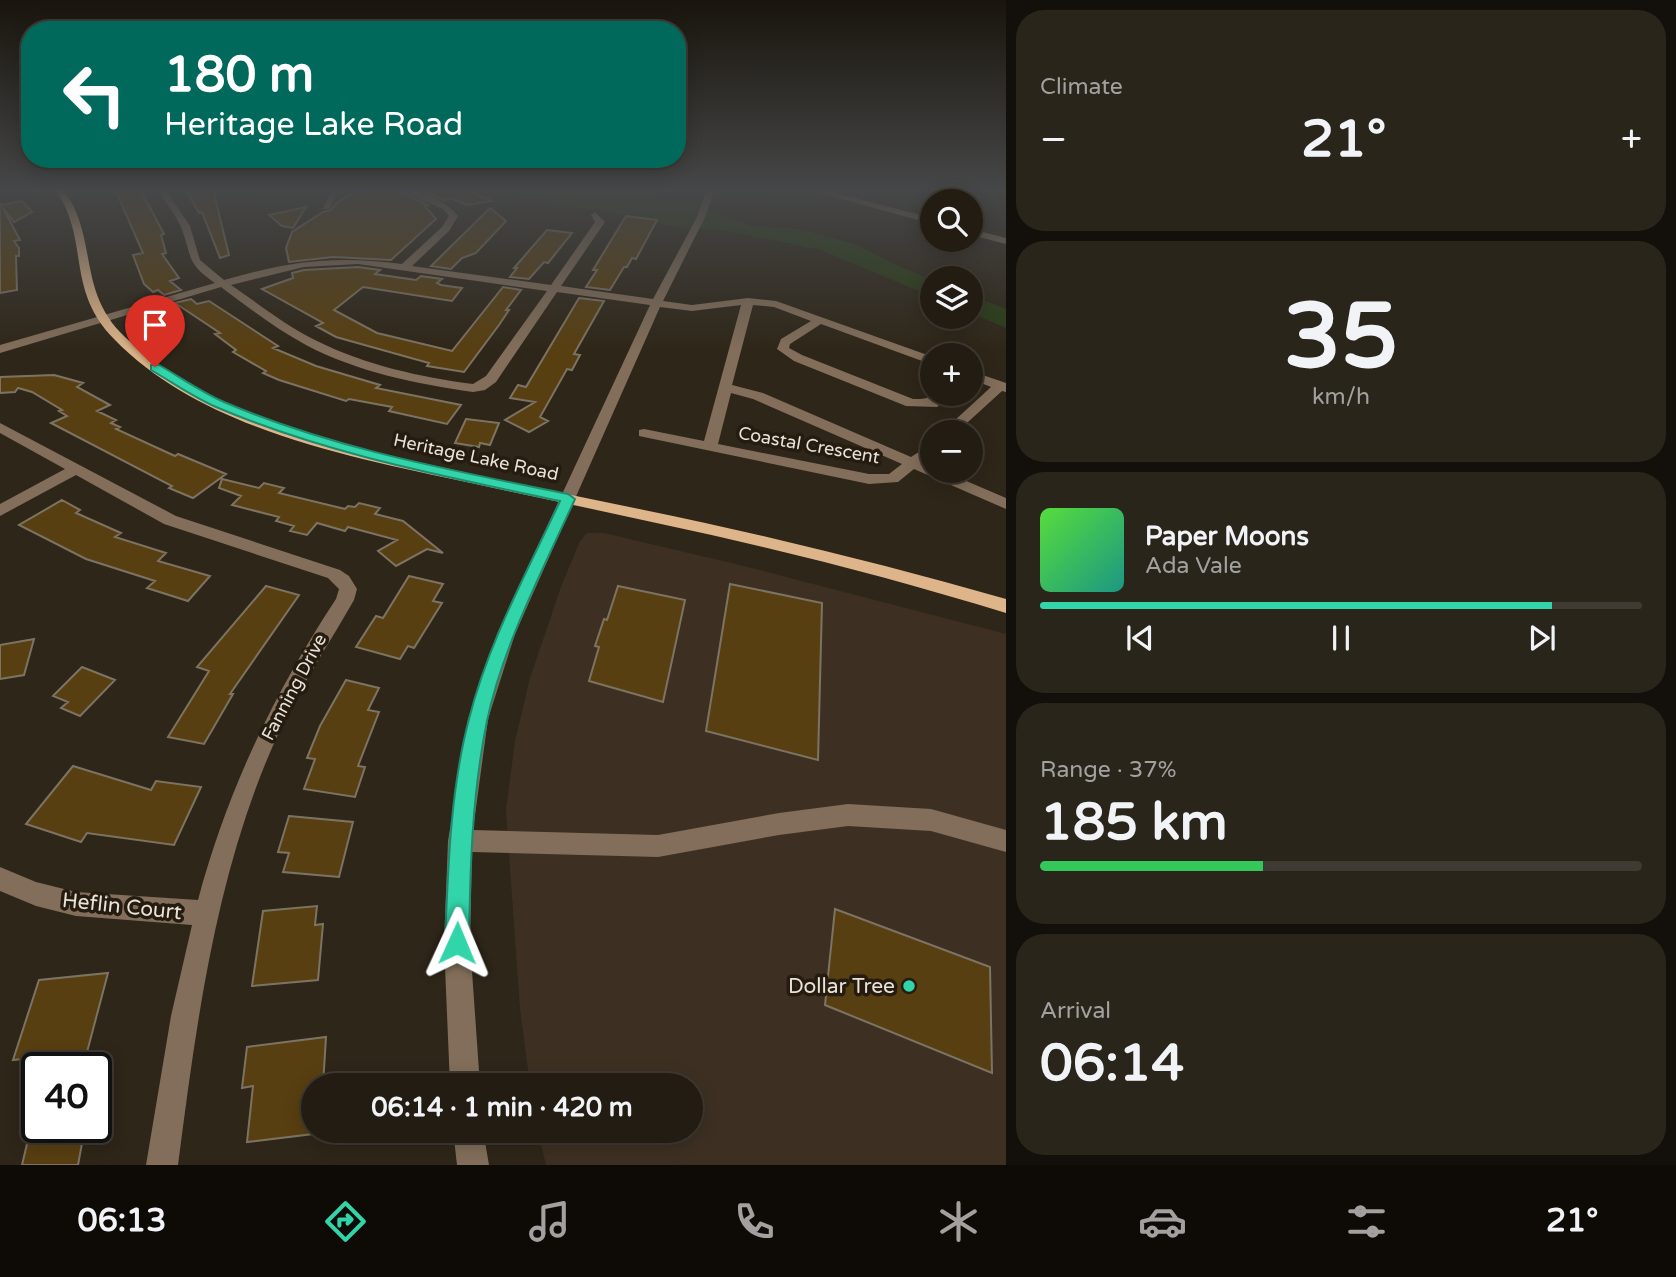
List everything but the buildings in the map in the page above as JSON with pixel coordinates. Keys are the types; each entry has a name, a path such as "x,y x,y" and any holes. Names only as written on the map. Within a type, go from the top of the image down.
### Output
{"main road":[{"name":"Heritage Lake Road","path":"79,243 88,292 103,318 138,355 172,379 218,404 269,425 409,465 769,542 899,574 1006,607"}],"street":[{"path":"190,243 195,261 223,283 302,338 327,351 421,378 473,388 480,387 491,379 585,243"},
{"path":"406,266 430,243"},
{"path":"464,1073 457,943 460,841 478,719 506,634 656,304 687,243"},
{"path":"0,349 265,271 322,262 358,261 692,308 748,302 776,304 920,356"},
{"name":"Coastal Crescent","path":"710,447 748,302"},
{"path":"822,319 785,342 783,349 798,358 911,403 920,403"},
{"path":"963,420 1003,387 983,380"},
{"path":"727,388 758,396 1006,503"},
{"name":"Fanning Drive","path":"0,427 170,520 334,574 343,580 348,589 345,600 301,669 273,723 248,780 205,913 188,995 162,1165"},
{"name":"Coastal Crescent","path":"644,433 869,479 893,478 920,459"},
{"path":"0,511 76,469"},
{"path":"460,841 657,846 779,824 848,815 931,820 1006,841"},
{"name":"Heflin Court","path":"0,879 36,894 76,904 205,913"},
{"path":"470,1143 473,1165"}],"shaded area":[{"path":"587,533 604,533 748,567 1006,634 1006,1165 546,1165 541,1143 703,1143 703,1073 528,1073 520,1009 506,810 515,741 530,678 562,584 580,541"}],"green space":[{"path":"788,243 855,244 920,275 920,292 821,250"},
{"path":"983,300 1006,309 1006,328 983,318"}],"place":[{"name":"Dollar Tree","path":"909,986"}],"route":[{"path":"155,367 218,404 269,425 328,444 409,465 568,499 506,634 478,719 460,841 457,943"}]}
